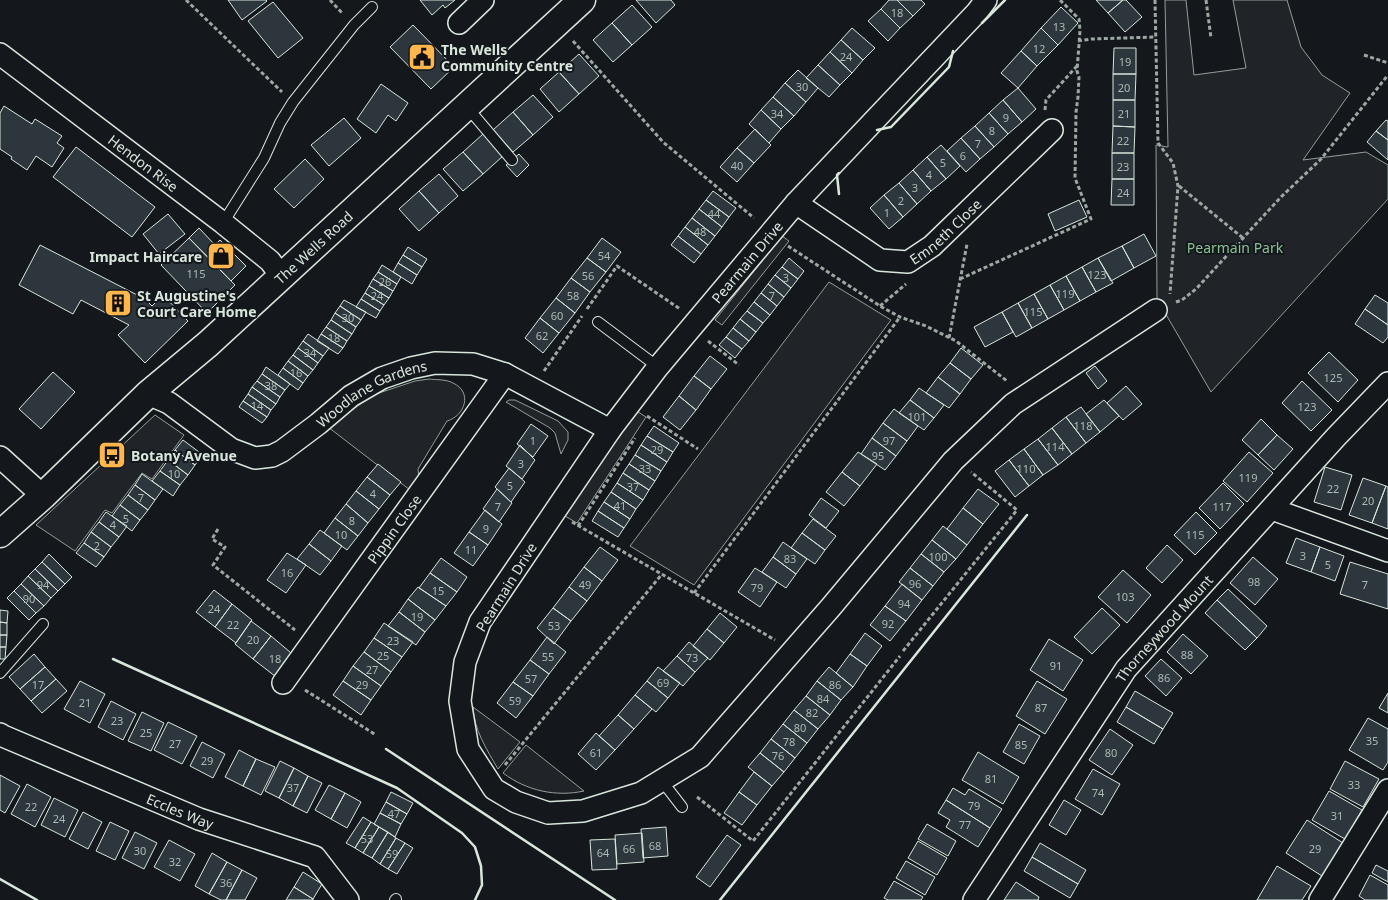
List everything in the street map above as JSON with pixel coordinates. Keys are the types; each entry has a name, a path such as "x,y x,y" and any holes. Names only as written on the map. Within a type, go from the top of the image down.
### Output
{"street":[{"path":"459,23 483,0"},
{"name":"Pearmain Drive","path":"986,0 805,209 697,321 658,367 610,430 480,622 466,662 460,701 468,749 494,789 516,802 548,813 583,811 641,793 700,757 831,607 953,461 1013,404 1086,363 1162,307"},
{"name":"The Wells Road","path":"0,534 43,496 148,394 208,344 467,107 569,8"},
{"name":"Hendon Rise","path":"0,54 223,223 270,261 282,277"},
{"name":"Emneth Close","path":"805,209 880,260 908,262 932,246 1031,159 1048,121"},
{"name":"Woodlane Gardens","path":"148,394 168,403 228,453 254,458 272,456 282,451 351,396 382,378 411,368 435,363 473,364 505,374 610,430"},
{"name":"Pippin Close","path":"282,683 326,612 505,374"},
{"name":"Thorneywood Mount","path":"974,900 1126,669 1388,383"},
{"path":"0,458 43,496"},
{"path":"1272,509 1388,551"},
{"name":"Eccles Way","path":"0,734 199,819 315,857 348,900"},
{"path":"1320,900 1388,790"}],"lane":[{"path":"223,223 264,158 280,123 293,102 354,25 372,7"},
{"path":"467,107 512,160"},
{"path":"598,322 658,367"},
{"path":"0,673 43,624"},
{"path":"662,781 682,807"}],"path":[{"path":"186,0 293,102"},
{"path":"960,278 1090,219 1075,178 1079,19 1060,0"},
{"path":"1155,0 1158,143 1173,163 1178,186 1162,307 1182,300 1196,290 1280,198 1321,159 1388,74"},
{"path":"1206,0 1211,38"},
{"path":"569,8 663,142 750,215"},
{"path":"1078,41 1156,37"},
{"path":"1364,55 1388,63"},
{"path":"1048,121 1046,100 1077,66"},
{"path":"1178,186 1243,238"},
{"path":"805,209 788,246 880,306 900,317 926,326 956,341 1026,396"},
{"path":"949,338 968,237"},
{"path":"543,373 617,266 697,321"},
{"path":"694,593 900,317"},
{"path":"710,342 739,365"},
{"path":"643,425 648,417 698,449"},
{"path":"638,433 578,526 756,629"},
{"path":"903,651 1017,510 976,475"},
{"path":"218,529 212,539 225,547 213,565 278,617"},
{"path":"490,783 662,574"},
{"path":"712,810 753,841 900,656"},
{"path":"315,697 376,735"}],"green space":[{"name":"Pearmain Park","path":"1165,0 1186,0 1194,75 1246,68 1233,0 1287,0 1301,47 1322,75 1350,93 1303,160 1366,152 1388,165 1388,199 1211,392 1157,299 1156,145 1168,147"},
{"path":"782,236 789,241 722,325 715,320"},
{"path":"829,282 891,320 694,585 630,546"},
{"path":"429,379 447,381 459,387 465,398 464,404 458,414 447,421 418,469 419,479 410,490 328,427 373,395 415,381"},
{"path":"515,400 558,421 568,432 568,440 561,454 555,433 550,428 506,402"},
{"path":"635,410 646,417 577,523 565,516"},
{"path":"155,415 184,435 152,479 142,473 112,513 105,510 75,551 36,525"},
{"path":"473,707 520,742 498,769 478,732"},
{"path":"526,745 584,791 552,793 542,791 522,784 503,773"}],"building":[{"path":"228,0 266,0 267,1 242,20"},
{"path":"420,0 455,0 445,8 443,5 432,15"},
{"path":"636,0 671,0 675,5 656,23"},
{"path":"889,0 897,0 913,16 900,28 881,9"},
{"path":"897,0 921,0 925,4 913,16"},
{"path":"1096,0 1123,0 1108,13"},
{"path":"1123,0 1126,0 1142,17 1125,32 1108,13"},
{"path":"273,2 303,38 278,58 248,21"},
{"path":"632,5 652,27 632,45 612,23"},
{"path":"1061,7 1078,23 1058,45 1041,28"},
{"path":"881,9 900,28 888,41 868,21"},
{"path":"612,23 632,45 613,62 593,40"},
{"name":"The Wells Community Centre","path":"413,25 454,67 431,89 390,47"},
{"path":"852,28 875,48 863,60 841,40"},
{"path":"1041,28 1058,45 1037,66 1021,51"},
{"path":"841,40 863,60 852,73 830,52"},
{"path":"1114,48 1136,48 1136,74 1113,74"},
{"path":"1021,51 1037,66 1018,88 1001,73"},
{"path":"830,52 852,73 840,85 818,65"},
{"path":"579,54 599,76 579,94 559,72"},
{"path":"818,65 840,85 829,97 806,78"},
{"path":"798,70 818,88 806,102 785,83"},
{"path":"559,72 579,94 559,112 540,89"},
{"path":"1113,74 1136,74 1135,100 1113,100"},
{"path":"785,83 806,102 794,116 773,97"},
{"path":"381,84 408,103 396,121 388,115 376,133 357,119"},
{"path":"1018,88 1036,109 1022,122 1003,100"},
{"path":"533,95 553,117 533,135 513,112"},
{"path":"773,97 794,116 781,129 761,110"},
{"path":"1003,100 1022,122 1008,134 989,113"},
{"path":"1113,100 1135,100 1135,127 1113,126"},
{"path":"4,106 32,124 35,119 62,136 57,143 64,148 52,167 36,156 27,170 0,149 0,113"},
{"path":"761,110 781,129 769,143 749,124"},
{"path":"513,112 533,135 513,152 493,130"},
{"path":"989,113 1008,134 994,147 975,126"},
{"path":"344,118 361,138 329,166 311,145"},
{"path":"1386,120 1388,121 1388,140 1376,131"},
{"path":"975,126 994,147 980,159 961,138"},
{"path":"1113,126 1135,127 1134,153 1112,153"},
{"path":"755,129 771,145 754,163 737,148"},
{"path":"1376,131 1388,140 1388,160 1367,142"},
{"path":"483,134 503,156 483,174 463,152"},
{"path":"961,138 980,159 966,172 947,151"},
{"path":"941,145 960,166 946,179 927,157"},
{"path":"76,147 155,207 132,237 53,177"},
{"path":"737,148 754,163 737,182 720,167"},
{"path":"463,152 483,174 463,191 443,169"},
{"path":"1112,153 1134,153 1134,179 1112,179"},
{"path":"519,154 529,165 517,177 506,165"},
{"path":"927,157 946,179 931,191 913,170"},
{"path":"305,159 324,179 294,208 274,189"},
{"path":"913,170 931,191 917,204 899,183"},
{"path":"439,174 458,196 439,213 419,191"},
{"path":"1112,179 1134,179 1134,205 1111,205"},
{"path":"899,183 917,204 903,217 884,195"},
{"path":"419,191 439,213 419,231 399,209"},
{"path":"713,191 736,208 729,217 706,200"},
{"path":"884,195 903,217 889,229 870,208"},
{"path":"706,200 729,217 722,227 699,209"},
{"path":"1079,200 1087,217 1055,231 1048,214"},
{"path":"699,209 722,227 715,236 692,218"},
{"path":"168,214 185,234 159,254 143,234"},
{"path":"692,218 715,236 708,245 685,227"},
{"path":"685,227 708,245 701,254 678,236"},
{"name":"Impact Haircare","path":"199,228 215,245 220,240 246,266 231,281 189,238"},
{"path":"1144,234 1156,256 1134,268 1122,246"},
{"path":"678,236 701,254 694,263 671,245"},
{"path":"189,238 235,285 207,313 161,265"},
{"path":"602,238 621,252 606,272 587,258"},
{"name":"St Augustine's Court Care Home","path":"40,245 145,299 152,306 163,295 188,321 145,363 118,335 129,325 81,300 73,314 19,285"},
{"path":"1122,246 1134,268 1111,281 1098,258"},
{"path":"408,247 427,259 422,267 403,255"},
{"path":"403,255 422,267 417,275 398,263"},
{"path":"587,258 606,272 590,292 571,278"},
{"path":"789,258 804,271 798,279 782,267"},
{"path":"1098,258 1113,283 1096,292 1082,267"},
{"path":"398,263 417,275 412,284 393,272"},
{"path":"382,265 401,277 397,284 378,272"},
{"path":"782,267 798,279 791,288 775,275"},
{"path":"1082,267 1096,292 1080,301 1066,276"},
{"path":"378,272 397,284 393,291 373,279"},
{"path":"775,275 791,288 784,297 768,284"},
{"path":"1066,276 1080,301 1064,310 1050,285"},
{"path":"571,278 590,292 575,313 556,298"},
{"path":"373,279 393,291 389,298 369,286"},
{"path":"768,284 784,297 777,306 761,293"},
{"path":"1050,285 1064,310 1048,319 1034,294"},
{"path":"369,286 389,298 384,305 365,293"},
{"path":"365,293 384,305 380,311 361,299"},
{"path":"761,293 777,306 770,315 754,302"},
{"path":"1034,294 1048,319 1032,328 1018,303"},
{"path":"1375,295 1388,303 1388,325 1365,309"},
{"path":"556,298 575,313 559,333 540,318"},
{"path":"361,299 380,311 376,318 356,307"},
{"path":"344,300 366,312 361,320 340,306"},
{"path":"754,302 770,315 763,323 747,311"},
{"path":"1018,303 1032,328 1016,337 1002,312"},
{"path":"340,306 361,320 356,327 335,313"},
{"path":"1365,309 1388,325 1388,337 1383,343 1355,324"},
{"path":"747,311 763,323 756,332 740,319"},
{"path":"1002,312 1013,332 985,347 974,327"},
{"path":"335,313 356,327 352,334 331,320"},
{"path":"540,318 559,333 543,353 525,338"},
{"path":"740,319 756,332 749,341 733,328"},
{"path":"331,320 352,334 347,341 326,327"},
{"path":"326,327 347,341 343,348 321,334"},
{"path":"733,328 749,341 742,349 726,337"},
{"path":"308,334 329,348 323,356 303,341"},
{"path":"321,334 343,348 338,354 317,341"},
{"path":"726,337 742,349 735,358 719,345"},
{"path":"303,341 323,356 318,363 298,348"},
{"path":"298,348 318,363 313,370 293,355"},
{"path":"961,348 983,365 971,379 950,363"},
{"path":"1329,352 1358,380 1338,402 1308,373"},
{"path":"293,355 313,370 308,376 288,361"},
{"path":"710,356 727,369 711,389 694,376"},
{"path":"288,361 308,376 303,383 283,368"},
{"path":"950,363 971,379 960,394 938,377"},
{"path":"1095,366 1107,381 1098,389 1086,373"},
{"path":"266,367 290,384 285,390 262,374"},
{"path":"283,368 303,383 298,390 278,375"},
{"path":"53,372 75,392 41,429 19,409"},
{"path":"262,374 285,390 280,397 257,381"},
{"path":"694,376 711,389 696,410 679,396"},
{"path":"938,377 960,394 949,408 926,393"},
{"path":"257,381 280,397 276,404 252,387"},
{"path":"1302,381 1332,410 1311,431 1282,403"},
{"path":"1126,386 1142,404 1123,420 1107,403"},
{"path":"252,387 276,404 271,410 248,394"},
{"path":"919,388 944,405 934,418 910,400"},
{"path":"248,394 271,410 267,417 243,401"},
{"path":"679,396 696,410 680,430 663,417"},
{"path":"910,400 934,418 924,430 899,413"},
{"path":"1104,400 1119,416 1100,432 1086,414"},
{"path":"243,401 267,417 262,423 239,407"},
{"path":"1081,407 1100,432 1086,443 1066,417"},
{"path":"894,409 918,426 907,441 883,423"},
{"path":"1066,417 1086,443 1072,454 1052,428"},
{"path":"1261,419 1277,435 1258,455 1242,440"},
{"path":"883,423 907,441 896,456 872,438"},
{"path":"531,424 548,436 533,457 517,444"},
{"path":"654,426 679,443 673,452 647,436"},
{"path":"1052,428 1072,454 1058,465 1038,439"},
{"path":"1277,435 1293,449 1274,470 1258,455"},
{"path":"647,436 673,452 667,462 641,445"},
{"path":"872,438 896,456 885,470 861,454"},
{"path":"1038,439 1058,465 1043,475 1024,449"},
{"path":"183,440 203,455 195,465 175,450"},
{"path":"520,445 535,460 522,479 506,466"},
{"path":"641,445 667,462 661,471 635,455"},
{"path":"1024,449 1043,475 1029,486 1009,460"},
{"path":"175,450 195,465 188,475 168,460"},
{"path":"858,452 877,464 860,486 842,472"},
{"path":"1249,452 1273,473 1247,502 1223,481"},
{"path":"635,455 661,471 655,481 629,464"},
{"path":"168,460 188,475 180,485 160,471"},
{"path":"1009,460 1029,486 1015,497 995,471"},
{"path":"378,464 401,482 390,495 367,477"},
{"path":"629,464 655,481 649,490 623,473"},
{"path":"1325,467 1352,475 1341,510 1314,502"},
{"path":"509,468 525,482 511,502 495,487"},
{"path":"160,471 180,485 173,496 152,481"},
{"path":"842,472 860,486 844,506 826,492"},
{"path":"623,473 649,490 643,500 617,483"},
{"path":"142,474 163,489 155,500 135,485"},
{"path":"367,477 390,495 379,509 356,491"},
{"path":"1363,478 1386,486 1372,523 1349,515"},
{"path":"617,483 643,500 636,509 611,492"},
{"path":"1223,483 1244,504 1220,529 1199,508"},
{"path":"135,485 155,500 148,510 128,495"},
{"path":"1386,486 1388,487 1388,529 1372,523"},
{"path":"497,489 512,503 499,522 483,509"},
{"path":"978,489 999,504 983,524 963,508"},
{"path":"356,491 379,509 368,523 346,504"},
{"path":"611,492 636,509 630,519 604,502"},
{"path":"128,495 148,510 140,520 120,505"},
{"path":"821,498 839,511 826,528 809,515"},
{"path":"604,502 630,519 624,528 598,511"},
{"path":"346,504 368,523 358,536 335,518"},
{"path":"120,505 140,520 132,531 112,516"},
{"path":"963,508 983,524 967,545 947,529"},
{"path":"485,510 502,524 488,545 469,532"},
{"path":"598,511 624,528 618,537 592,521"},
{"path":"106,512 127,526 119,537 99,522"},
{"path":"1196,512 1217,533 1195,555 1174,535"},
{"path":"335,518 358,536 347,550 324,533"},
{"path":"813,519 836,536 825,550 802,533"},
{"path":"99,522 119,537 111,547 91,532"},
{"path":"943,526 967,545 956,559 932,540"},
{"path":"320,530 342,546 331,561 309,544"},
{"path":"91,532 111,547 104,557 84,543"},
{"path":"469,532 488,545 473,566 454,553"},
{"path":"802,533 825,550 815,564 791,548"},
{"path":"1296,538 1320,547 1311,572 1286,563"},
{"path":"932,540 956,559 944,572 921,554"},
{"path":"783,542 807,559 796,574 773,557"},
{"path":"84,543 104,557 96,567 76,553"},
{"path":"309,544 331,561 320,575 297,559"},
{"path":"1167,545 1183,560 1162,583 1146,568"},
{"path":"600,547 618,560 602,581 584,567"},
{"path":"1320,547 1344,556 1335,581 1311,572"},
{"path":"287,553 306,565 286,593 267,580"},
{"path":"49,554 72,577 65,584 42,562"},
{"path":"921,554 944,572 933,586 910,568"},
{"path":"773,557 796,574 786,588 762,572"},
{"path":"1253,557 1278,579 1255,605 1230,583"},
{"path":"441,558 467,577 457,592 430,573"},
{"path":"42,562 65,584 58,591 35,569"},
{"path":"1350,562 1388,574 1388,609 1340,594"},
{"path":"584,567 602,581 587,601 569,587"},
{"path":"755,568 777,582 760,607 738,592"},
{"path":"910,568 933,586 922,600 899,582"},
{"path":"35,569 58,591 51,598 28,576"},
{"path":"1123,570 1151,595 1127,623 1098,597"},
{"path":"430,573 457,592 446,606 419,588"},
{"path":"28,576 51,598 44,606 21,584"},
{"path":"21,584 44,606 36,613 14,591"},
{"path":"902,584 922,600 906,621 885,606"},
{"path":"418,587 446,606 435,620 408,599"},
{"path":"569,587 587,601 571,621 553,608"},
{"path":"1228,589 1267,626 1257,638 1217,600"},
{"path":"214,590 232,604 215,627 196,612"},
{"path":"14,591 36,613 29,620 7,598"},
{"path":"408,599 435,620 425,632 399,612"},
{"path":"1217,600 1257,638 1245,650 1205,613"},
{"path":"232,604 252,620 236,643 215,627"},
{"path":"885,606 906,621 890,641 870,625"},
{"path":"553,608 571,621 554,644 537,628"},
{"path":"1102,608 1120,625 1092,654 1074,637"},
{"path":"0,610 8,611 7,623 0,622"},
{"path":"399,612 425,632 416,645 388,626"},
{"path":"720,613 737,627 724,643 707,629"},
{"path":"251,621 271,636 253,659 235,644"},
{"path":"0,622 7,623 7,635 0,635"},
{"path":"384,623 413,642 402,657 374,638"},
{"path":"707,629 724,643 710,660 693,646"},
{"path":"865,633 882,646 867,666 850,654"},
{"path":"1183,634 1208,656 1191,674 1167,652"},
{"path":"0,635 7,635 6,647 0,647"},
{"path":"271,636 297,658 280,680 253,659"},
{"path":"547,637 566,652 549,674 530,660"},
{"path":"374,638 402,657 391,672 364,652"},
{"path":"1049,639 1083,660 1063,691 1030,670"},
{"path":"689,642 708,658 695,672 677,656"},
{"path":"0,647 6,647 5,659 0,659"},
{"path":"364,652 391,672 381,686 353,666"},
{"path":"34,654 45,667 20,689 9,677"},
{"path":"850,654 867,666 853,687 836,673"},
{"path":"677,656 695,672 683,686 663,671"},
{"path":"1161,659 1182,678 1166,696 1145,676"},
{"path":"530,660 549,674 533,696 513,682"},
{"path":"353,666 381,686 371,700 343,681"},
{"path":"45,667 56,679 31,701 20,689"},
{"path":"658,667 680,683 668,698 647,681"},
{"path":"829,667 853,687 841,700 817,681"},
{"path":"56,679 67,691 42,713 31,701"},
{"path":"80,681 105,694 90,723 64,709"},
{"path":"343,681 371,700 361,715 333,695"},
{"path":"647,681 668,698 656,712 635,695"},
{"path":"817,681 841,700 830,715 806,696"},
{"path":"1037,681 1067,699 1045,734 1016,716"},
{"path":"513,682 533,696 516,718 497,703"},
{"path":"1135,691 1173,713 1163,729 1126,707"},
{"path":"1388,693 1388,713 1379,708"},
{"path":"635,695 652,709 634,729 618,715"},
{"path":"806,696 830,715 818,729 794,710"},
{"path":"111,701 136,714 123,740 98,727"},
{"path":"1126,707 1163,729 1154,744 1117,722"},
{"path":"794,710 818,729 807,743 783,724"},
{"path":"142,712 164,723 151,751 128,741"},
{"path":"618,715 634,729 615,750 599,736"},
{"path":"1368,718 1388,729 1388,762 1383,770 1349,750"},
{"path":"168,722 197,736 182,764 154,750"},
{"path":"783,724 807,743 795,758 771,739"},
{"path":"1019,724 1040,736 1024,764 1003,752"},
{"path":"1110,729 1133,745 1112,775 1089,760"},
{"path":"596,733 615,750 596,770 578,754"},
{"path":"771,739 795,758 784,772 760,753"},
{"path":"202,742 225,754 213,778 190,766"},
{"path":"239,750 256,759 243,786 225,777"},
{"path":"978,752 1019,777 1003,804 962,780"},
{"path":"760,753 784,772 772,786 748,767"},
{"path":"256,759 275,767 261,795 243,786"},
{"path":"280,761 294,768 279,798 265,791"},
{"path":"1345,761 1379,779 1363,807 1330,789"},
{"path":"294,768 308,776 293,806 279,798"},
{"path":"1093,769 1120,784 1102,815 1075,799"},
{"path":"754,772 772,786 757,805 739,792"},
{"path":"0,775 20,786 5,813 0,810"},
{"path":"308,776 322,783 307,813 293,806"},
{"path":"27,784 51,797 35,827 11,814"},
{"path":"329,785 345,793 331,819 315,810"},
{"path":"953,788 965,795 969,789 1002,809 990,828 946,800"},
{"path":"1329,791 1362,810 1345,839 1312,820"},
{"path":"391,792 413,803 407,814 386,802"},
{"path":"739,792 757,805 742,825 724,813"},
{"path":"345,793 361,802 347,828 331,819"},
{"path":"54,798 78,810 65,837 41,825"},
{"path":"946,800 990,828 978,847 946,827 950,820 938,813"},
{"path":"1064,800 1081,810 1066,835 1049,825"},
{"path":"386,802 407,814 401,824 380,813"},
{"path":"83,812 102,822 88,849 69,839"},
{"path":"380,813 401,824 395,837 374,824"},
{"path":"363,817 371,822 355,848 346,843"},
{"path":"1307,820 1343,843 1322,876 1286,853"},
{"path":"110,822 129,831 115,860 96,851"},
{"path":"371,822 379,827 363,853 355,848"},
{"path":"927,824 956,841 948,856 918,839"},
{"path":"379,827 388,832 372,858 363,853"},
{"path":"666,827 668,856 643,858 641,829"},
{"path":"135,832 157,843 144,869 122,858"},
{"path":"388,832 396,838 380,864 372,858"},
{"path":"642,833 644,862 617,864 615,835"},
{"path":"727,835 741,845 710,887 696,877"},
{"path":"396,838 405,843 388,869 380,864"},
{"path":"615,839 617,869 592,870 590,840"},
{"path":"169,840 195,854 180,881 154,867"},
{"path":"918,841 947,858 937,875 908,858"},
{"path":"405,843 413,848 397,874 388,869"},
{"path":"1040,843 1086,870 1078,884 1032,857"},
{"path":"212,853 227,862 209,894 195,886"},
{"path":"1032,857 1078,884 1070,898 1024,871"},
{"path":"906,861 935,877 925,895 896,878"},
{"path":"227,862 242,870 226,900 221,900 209,894"},
{"path":"1376,865 1388,871 1388,882 1372,873"},
{"path":"1277,866 1311,886 1302,900 1257,900"},
{"path":"242,870 257,878 245,900 226,900"},
{"path":"303,872 322,884 313,899 294,887"},
{"path":"1370,875 1388,885 1388,900 1365,900 1359,896"},
{"path":"894,881 923,897 921,900 888,900 884,898"},
{"path":"1016,882 1039,897 1038,900 1004,900"},
{"path":"294,887 313,899 313,900 286,900"}],"wall":[{"path":"982,23 1005,0"},
{"path":"877,130 891,127 949,67 953,51"},
{"path":"839,173 837,175 839,194"},
{"path":"720,900 1027,515"},
{"path":"113,659 397,788 462,833 475,847 481,866 482,885 475,900"},
{"path":"386,749 615,900"},
{"path":"0,879 37,900"}],"place":[{"name":"The Wells Community Centre","path":"422,57"},
{"name":"Impact Haircare","path":"221,256"},
{"name":"St Augustine's Court Care Home","path":"118,303"},
{"name":"Botany Avenue","path":"112,455"}]}
